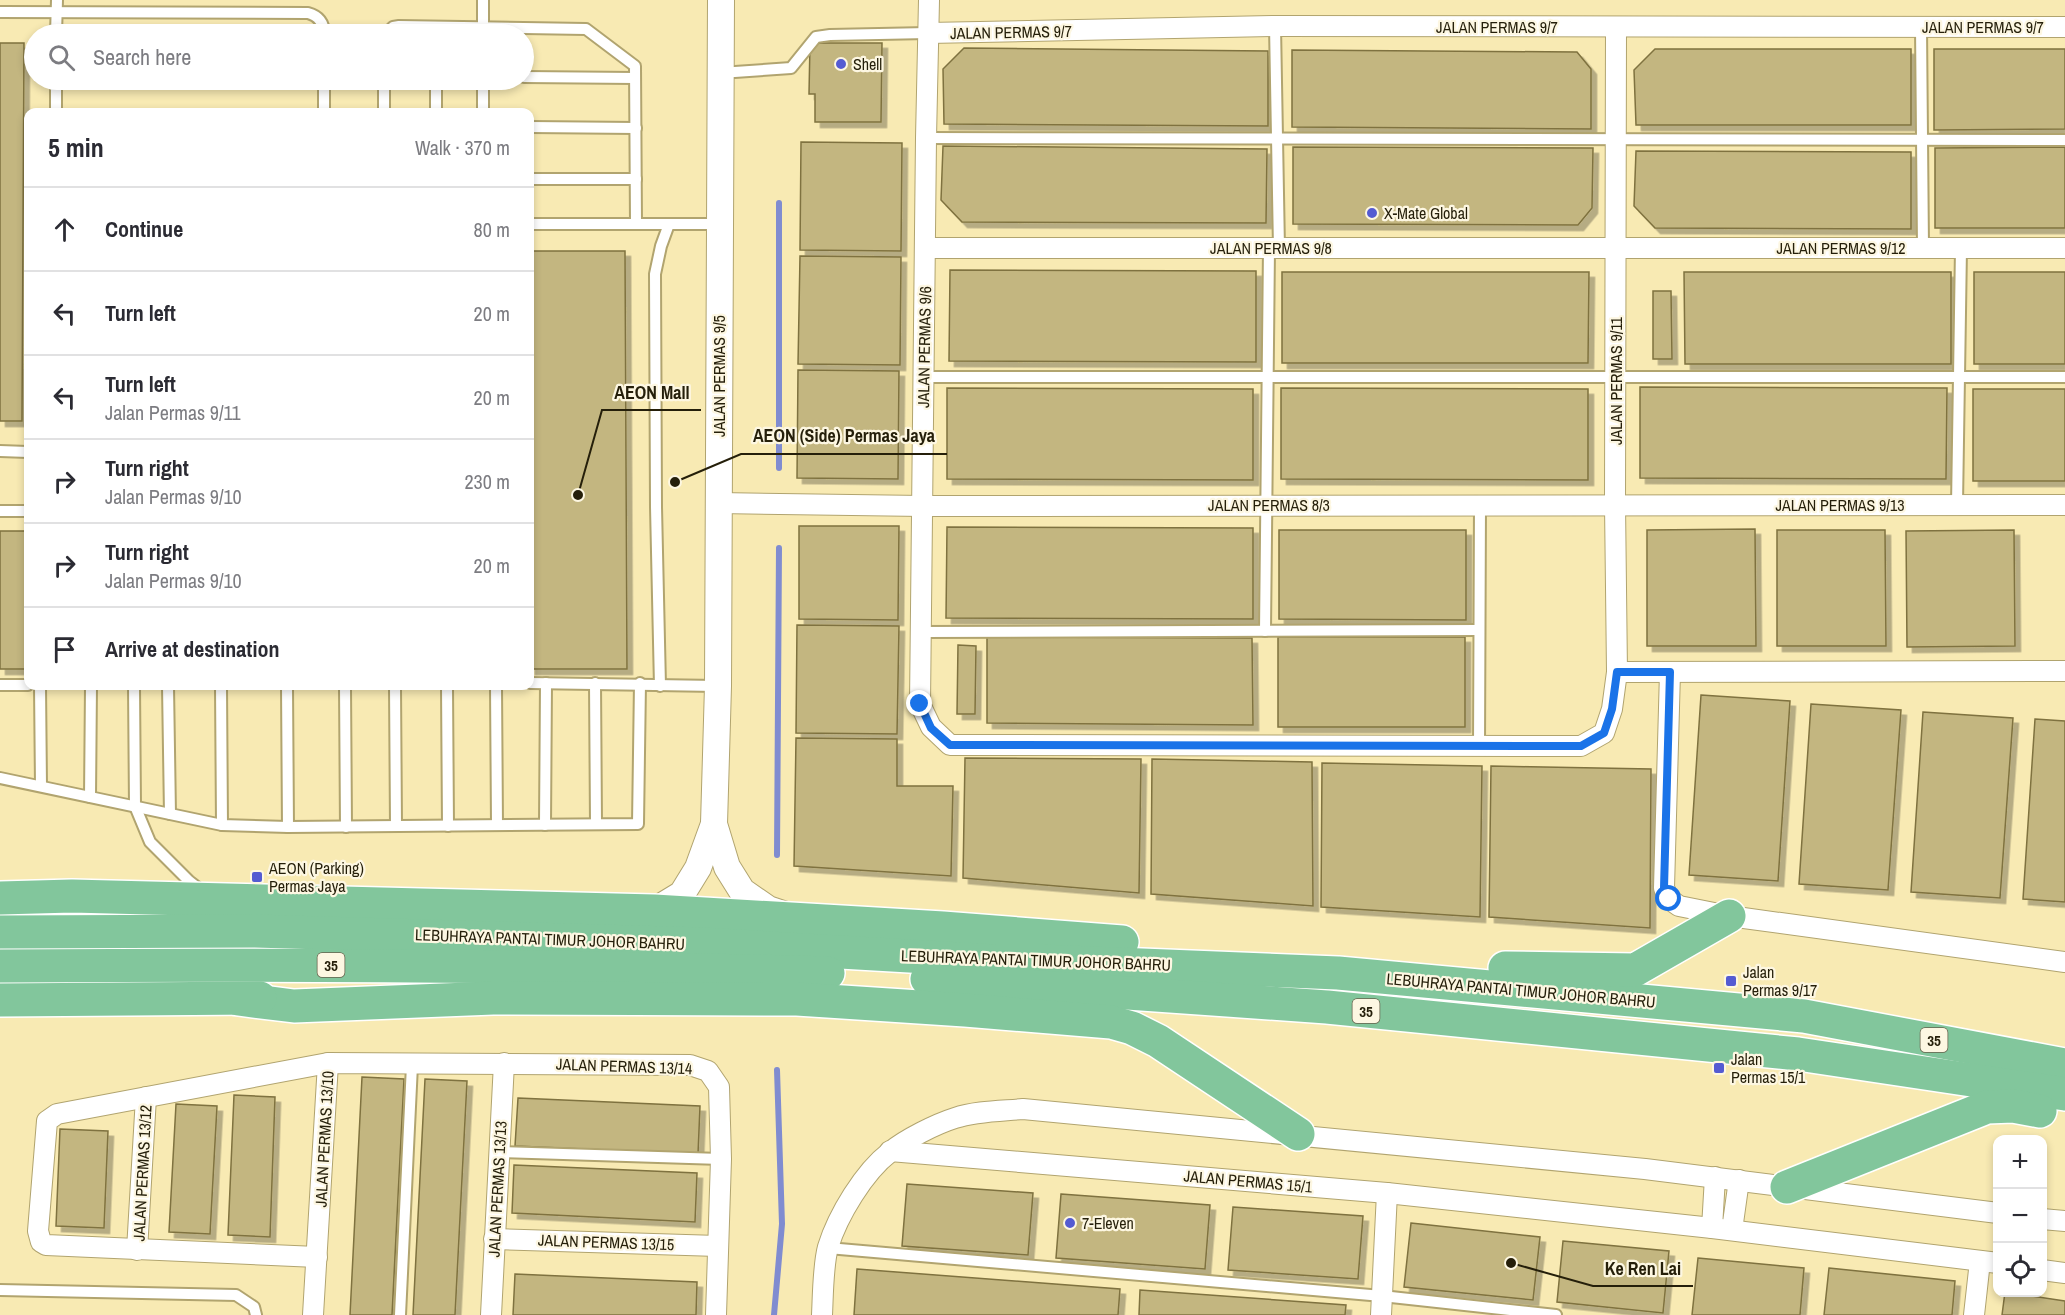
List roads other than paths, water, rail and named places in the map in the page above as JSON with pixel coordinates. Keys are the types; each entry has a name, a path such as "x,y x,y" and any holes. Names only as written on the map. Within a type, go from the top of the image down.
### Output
{"highway":[{"path":"0,881 72,896"},
{"path":"0,898 72,896 654,911 943,928 1239,952 1420,961 1518,969 1635,970 1729,916"},
{"name":"LEBUHRAYA PANTAI TIMUR JOHOR BAHRU","path":"0,932 255,931 703,944 996,961 1338,973 1804,1016 2065,1065"},
{"name":"LEBUHRAYA PANTAI TIMUR JOHOR BAHRU","path":"0,966 262,964 663,968 836,973 1339,1008 1798,1054 2065,1094"},
{"path":"0,1000 238,999 663,968"},
{"path":"1518,969 1594,985 1804,1016"},
{"path":"238,999 294,1006 493,998 796,999 1111,1022 1132,1028 1158,1041 1298,1134"},
{"path":"0,1016 58,999"},
{"path":"1786,1186 1987,1107 2013,1106 2065,1115"}],"street":[{"name":"JALAN PERMAS 9/5","path":"654,911 682,894 699,868 714,824 718,686 721,0"},
{"name":"JALAN PERMAS 9/6","path":"929,0 920,704 931,728 950,745 1479,746"},
{"name":"JALAN PERMAS 9/7","path":"928,33 1275,26 2065,27"},
{"name":"JALAN PERMAS 9/11","path":"1479,746 1581,746 1604,733 1612,709 1617,672 1616,28"},
{"name":"JALAN PERMAS 9/8","path":"925,248 1616,249"},
{"name":"JALAN PERMAS 9/12","path":"1616,249 2065,248"},
{"name":"JALAN PERMAS 8/3","path":"718,503 923,506 1615,504"},
{"name":"JALAN PERMAS 9/13","path":"1615,504 2065,505"},
{"path":"1617,672 2065,671"},
{"path":"1670,672 1664,888 1669,899 1679,906 1729,916 2065,962"},
{"name":"JALAN PERMAS 9/5","path":"714,824 727,867 742,891 768,909 802,920"},
{"name":"JALAN PERMAS 13/14","path":"328,1063 690,1065 708,1071 718,1087 721,1159 716,1315"},
{"name":"JALAN PERMAS 13/10","path":"138,1250 51,1247 41,1242 38,1231 47,1121 57,1114 328,1063 313,1315"},
{"name":"JALAN PERMAS 13/13","path":"490,1315 504,1063"},
{"name":"JALAN PERMAS 13/12","path":"138,1250 146,1096"},
{"path":"822,1315 828,1248 843,1212 872,1170 890,1151 920,1134 955,1118 988,1111 1023,1109 1298,1134 1715,1177 1993,1212"},
{"name":"JALAN PERMAS 15/1","path":"890,1151 1387,1193 1722,1229 1989,1262"},
{"path":"1715,1177 1722,1229"},
{"path":"1722,1229 1739,1180"},
{"path":"1382,1305 1387,1193"},
{"path":"2047,1219 2065,1221"},
{"name":"JALAN PERMAS 13/15","path":"494,1239 718,1246"},
{"path":"138,1250 317,1257"},
{"path":"1974,1315 1989,1262"},
{"path":"2047,1271 2065,1274"}],"lane":[{"path":"483,0 483,24"},
{"path":"57,6 57,24"},
{"path":"0,12 57,6 308,13 315,15 322,24"},
{"path":"1265,631 1268,377 1277,139 1275,26"},
{"path":"1921,27 1923,248"},
{"path":"534,30 586,29 635,66 636,224"},
{"path":"720,73 791,68 816,37 839,34 928,33"},
{"path":"534,77 635,78"},
{"path":"56,90 56,108"},
{"path":"324,90 324,108"},
{"path":"384,90 384,108"},
{"path":"436,90 436,108"},
{"path":"483,90 483,108"},
{"path":"534,127 636,128"},
{"path":"926,138 2065,140"},
{"path":"534,179 636,179"},
{"path":"534,224 719,224"},
{"path":"660,686 656,507 655,274 669,224"},
{"path":"1957,505 1960,248"},
{"path":"924,377 2065,377"},
{"path":"0,451 24,452"},
{"path":"1479,746 1480,505"},
{"path":"0,511 24,511"},
{"path":"921,632 1479,630"},
{"path":"534,683 718,686"},
{"path":"545,825 546,683"},
{"path":"595,683 596,824"},
{"path":"0,778 222,825 288,828 638,824 640,683"},
{"path":"0,685 24,685"},
{"path":"40,690 41,786"},
{"path":"90,797 91,690"},
{"path":"134,690 135,806 150,842 189,880 214,900"},
{"path":"168,690 170,814"},
{"path":"221,690 222,825"},
{"path":"287,690 288,828"},
{"path":"345,690 345,827"},
{"path":"395,690 396,826"},
{"path":"447,690 448,826"},
{"path":"496,690 497,825"},
{"path":"400,1315 412,1065"},
{"path":"499,1152 721,1159"},
{"path":"828,1248 1382,1305 1556,1315"},
{"path":"0,1290 236,1295 254,1307 256,1315"}],"waterway":[{"path":"779,203 779,468"},
{"path":"777,855 779,548"},
{"path":"774,1315 782,1224 777,1070"}],"place":[{"name":"Shell","path":"841,64"},
{"name":"X-Mate Global","path":"1372,213"},
{"name":"AEON (Side) Permas Jaya","path":"675,482"},
{"name":"AEON Mall","path":"578,495"},
{"name":"AEON (Parking) Permas Jaya","path":"257,877"},
{"name":"Jalan Permas 9/17","path":"1731,981"},
{"name":"Jalan Permas 15/1","path":"1719,1068"},
{"name":"7-Eleven","path":"1070,1223"},
{"name":"Ke Ren Lai","path":"1511,1263"}]}
